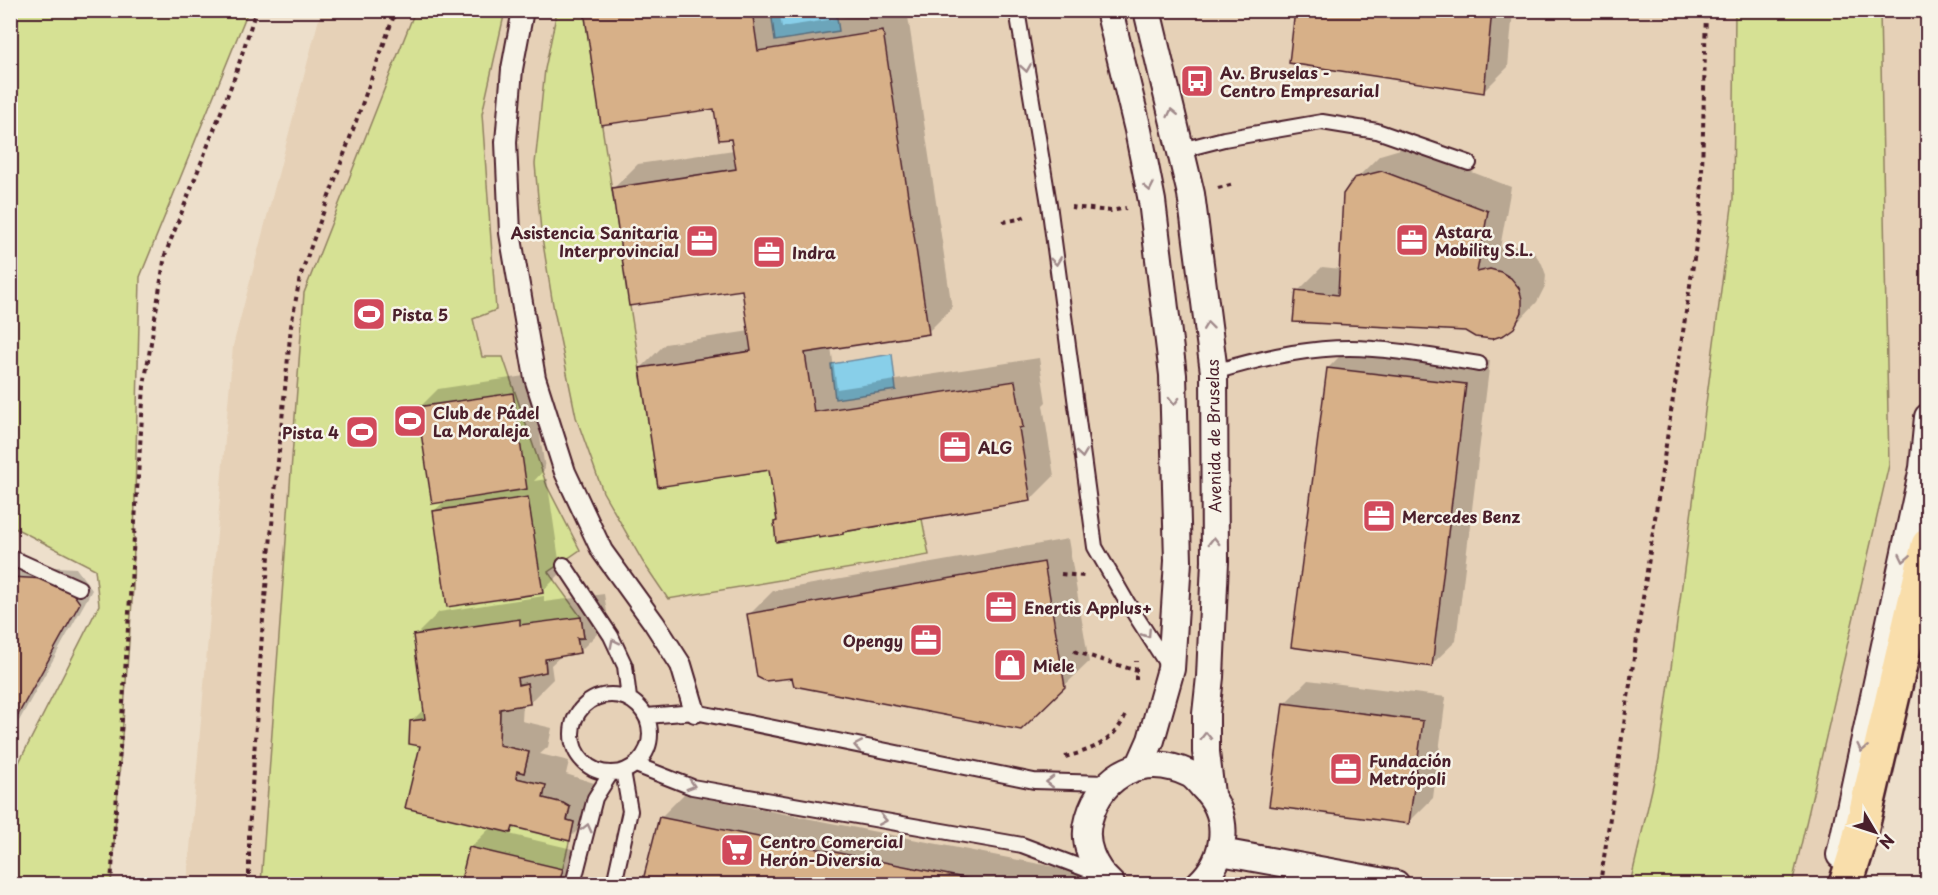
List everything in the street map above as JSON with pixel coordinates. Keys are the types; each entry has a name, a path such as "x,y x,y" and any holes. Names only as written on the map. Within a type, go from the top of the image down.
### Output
{"highway":[{"path":"1846,885 1857,849 1928,545"}],"street":[{"path":"523,10 512,69 506,142 510,233 536,378 565,472 602,551 681,665 694,712"},
{"path":"1109,10 1136,119 1152,201 1173,375 1178,561 1171,669 1151,740 1139,766"},
{"name":"Avenida de Bruselas","path":"1147,10 1191,194 1214,372 1215,561 1210,677 1206,714 1206,752 1211,794"},
{"path":"1836,885 1840,849 1923,468 1928,417"},
{"path":"1105,880 1089,852 1086,827 1093,803 1108,783 1122,773 1139,766 1166,765 1192,775 1211,794 1220,812 1223,832 1221,852 1213,869 1200,884"},
{"path":"1221,852 1396,885"}],"lane":[{"path":"1017,10 1048,204 1095,548 1171,669"},
{"path":"1181,150 1224,139 1323,122 1377,131 1469,163"},
{"path":"1214,372 1255,360 1322,350 1372,348 1479,364"},
{"path":"10,557 79,588"},
{"path":"564,565 611,636 625,666 629,698"},
{"path":"573,885 595,798 624,770 645,755 650,742 647,716 629,698 616,694 592,699 575,718 572,731 573,744 578,756 598,771 624,770 692,787 1022,845 1105,880"},
{"path":"647,716 694,712 1034,781 1108,783"},
{"path":"614,885 630,811 624,770"}],"path":[{"path":"111,885 144,386 165,255 235,76 256,10"},
{"path":"249,885 249,832 263,619 291,326 300,277 396,10"},
{"path":"1600,885 1701,212 1706,10"},
{"path":"1191,194 1234,184"},
{"path":"1003,222 1019,219 1048,204 1111,212 1152,201"},
{"path":"1061,574 1089,576"},
{"path":"1074,651 1137,671"},
{"path":"1134,690 1137,671 1135,660"},
{"path":"1034,781 1041,757 1059,759 1090,751 1107,739 1123,721 1128,710"}],"shaded area":[{"path":"321,11 1927,11 1928,417 1836,884 187,884 233,346"}],"green space":[{"path":"11,10 248,11 140,277 133,588 111,884 11,884 11,778 99,605 95,569 11,526"},
{"name":"Club de Pádel La Moraleja","path":"415,11 505,11 482,114 496,310 473,319 482,357 503,357 547,486 580,550 548,572 581,617 584,638 577,639 580,653 545,659 546,672 517,678 518,684 527,683 530,704 500,709 499,745 529,752 524,773 517,771 516,778 546,785 543,798 570,807 567,820 574,822 559,884 261,884 304,293"},
{"path":"557,11 584,11 658,486 769,470 777,521 774,522 777,542 818,535 819,537 843,534 843,532 922,519 929,555 668,599 643,562 603,492 576,417 553,305 541,231 535,164 545,69"},
{"path":"1735,11 1880,11 1889,465 1792,884 1630,884 1659,759 1733,199"}],"water":[{"path":"771,11 836,11 839,31 775,41"},
{"path":"892,354 896,390 835,399 831,364"}],"building":[{"name":"Indra","path":"584,10 752,10 758,51 883,31 929,334 805,353 814,412 1015,381 1023,427 1019,428 1031,501 819,538 818,535 776,542 774,522 777,521 769,470 658,487 640,368 751,351 742,290 629,306 612,188 736,169 731,139 719,140 714,109 601,125"},
{"path":"1295,10 1492,10 1484,93 1289,63"},
{"name":"Astara Mobility S.L.","path":"1382,171 1488,211 1477,272 1490,269 1501,272 1511,278 1519,288 1522,312 1514,328 1492,339 1475,337 1465,331 1293,322 1296,290 1338,295 1343,194 1354,178"},
{"name":"Mercedes Benz","path":"1327,368 1466,384 1432,667 1291,647"},
{"path":"513,393 527,489 432,504 417,407"},
{"path":"528,497 543,593 447,607 433,511"},
{"path":"1044,562 1065,687 1021,730 794,686 792,678 765,681 757,677 747,614"},
{"path":"10,577 63,580 80,603 10,729"},
{"path":"581,617 584,638 577,638 580,653 545,659 546,672 517,678 518,685 527,683 530,704 500,709 499,745 529,752 524,773 517,771 516,778 546,785 543,798 570,807 567,820 574,822 570,841 513,827 511,833 405,808 420,746 409,744 410,721 425,719 413,635 520,619 520,625"},
{"path":"1283,703 1423,721 1409,824 1269,806"},
{"name":"Centro Comercial Herón-Diversia","path":"659,817 989,883 997,884 642,884"},
{"path":"469,847 563,869 559,884 460,884"}],"place":[{"name":"Av. Bruselas - Centro Empresarial","path":"1197,81"},
{"name":"Astara Mobility S.L.","path":"1412,240"},
{"name":"Asistencia Sanitaria Interprovincial","path":"702,241"},
{"name":"Indra","path":"769,252"},
{"name":"Pista 5","path":"369,314"},
{"name":"Club de Pádel La Moraleja","path":"410,421"},
{"name":"Pista 4","path":"362,432"},
{"name":"ALG","path":"955,447"},
{"name":"Mercedes Benz","path":"1379,516"},
{"name":"Enertis Applus+","path":"1001,607"},
{"name":"Opengy","path":"926,640"},
{"name":"Miele","path":"1010,665"},
{"name":"Fundación Metrópoli","path":"1346,769"},
{"name":"Centro Comercial Herón-Diversia","path":"737,850"}]}
